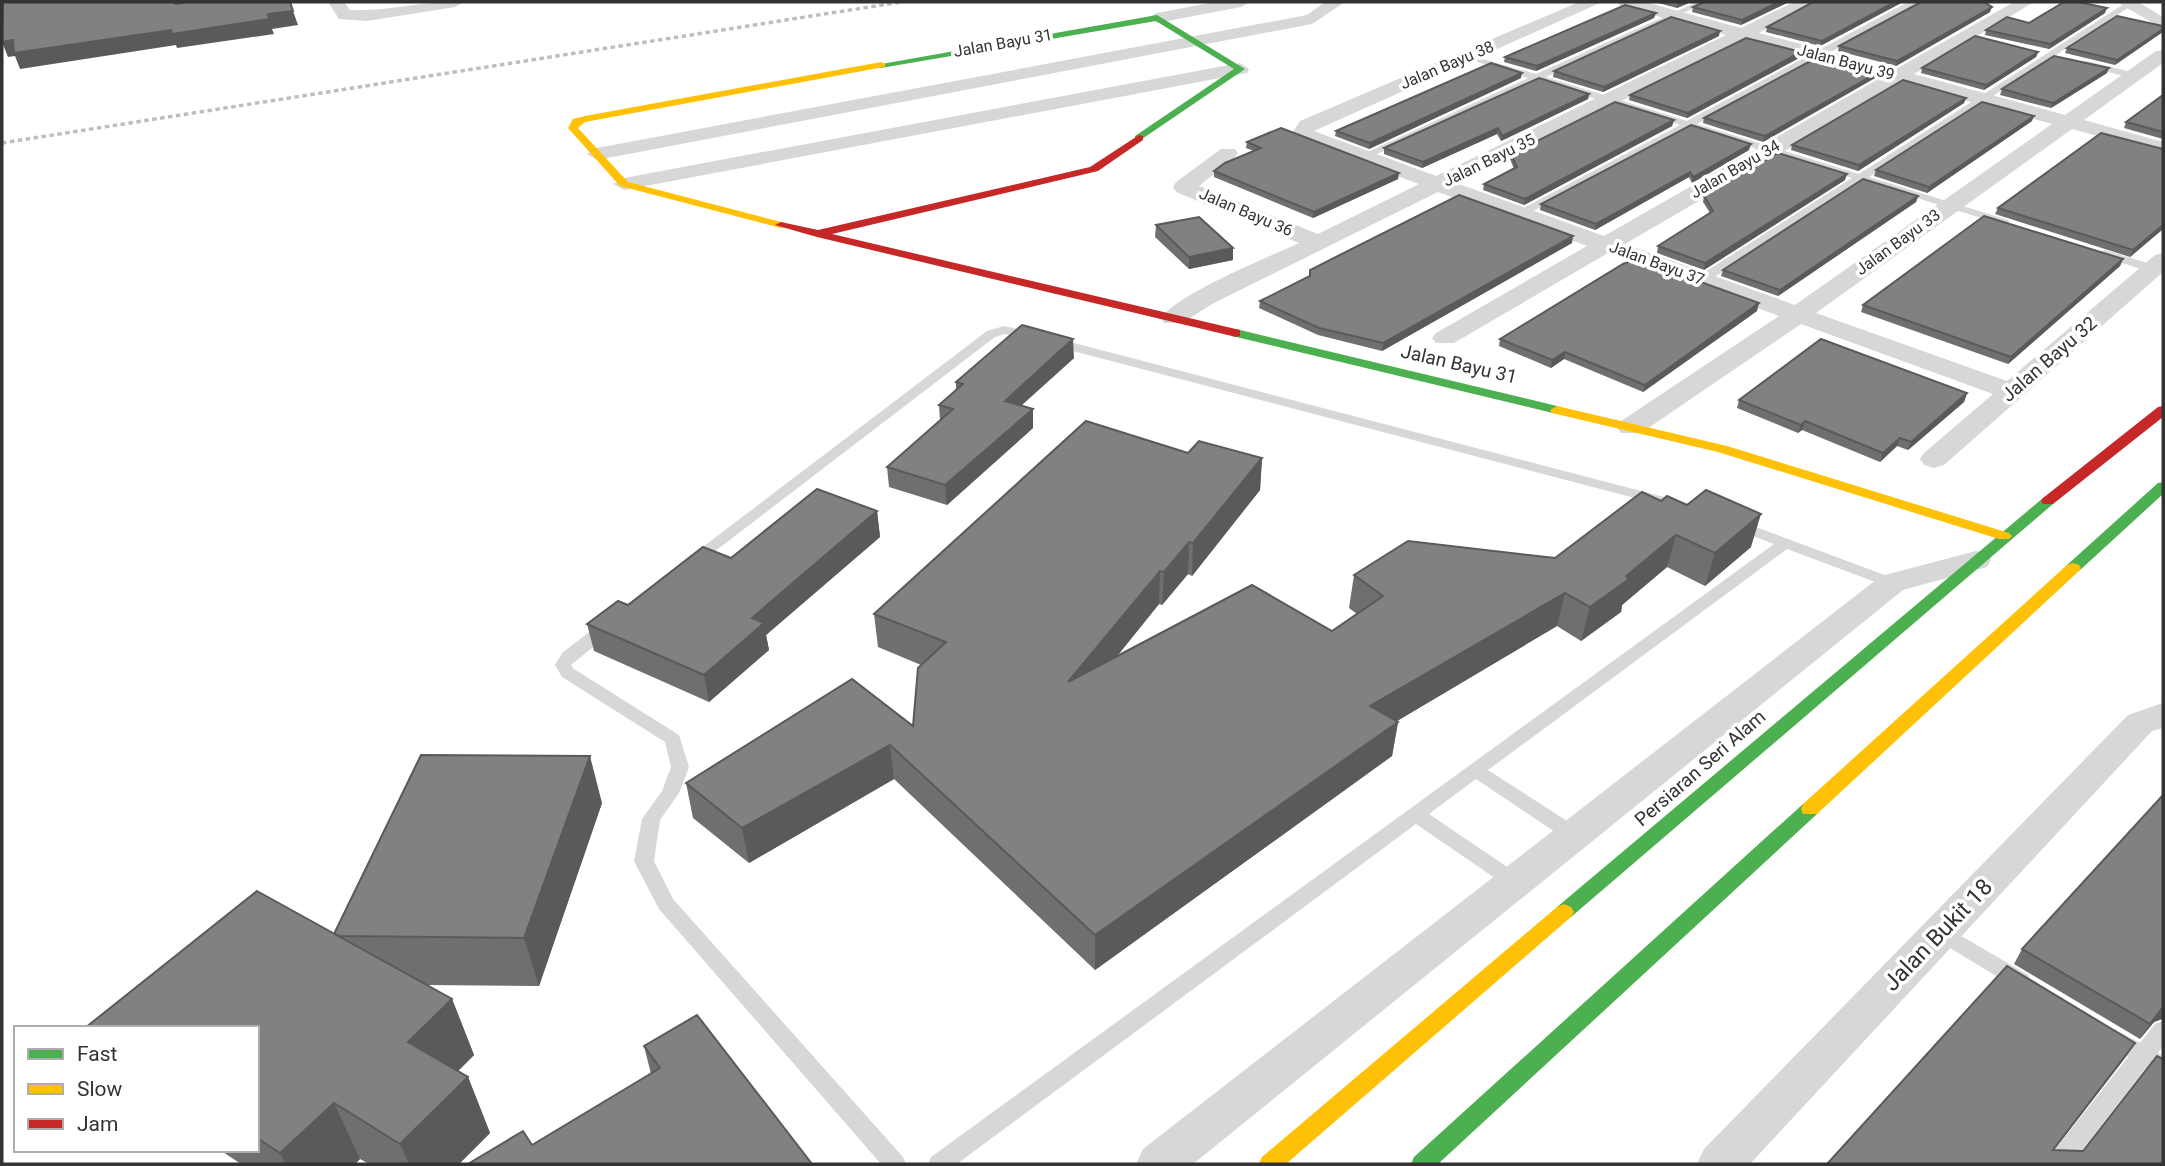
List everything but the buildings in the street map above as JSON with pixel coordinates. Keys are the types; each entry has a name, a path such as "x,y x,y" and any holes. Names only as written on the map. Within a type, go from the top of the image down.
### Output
{"street":[{"path":"336,2 345,15 367,16 455,2"},
{"path":"1157,18 1241,2"},
{"path":"597,154 1312,19 1336,2"},
{"name":"Jalan Bayu 38","path":"1303,132 1307,125 1593,2"},
{"name":"Jalan Bayu 39","path":"1626,2 2163,148"},
{"name":"Jalan Bayu 35","path":"1172,317 1807,2"},
{"name":"Jalan Bayu 34","path":"1445,338 1898,76 1975,37 2026,2"},
{"path":"2128,3 2163,24"},
{"name":"Jalan Bayu 31","path":"1157,18 1144,18 577,121 573,128 624,184 817,233 1722,449 2004,536"},
{"path":"1157,18 1240,69"},
{"name":"Jalan Bayu 33","path":"1631,427 1797,315 2163,55"},
{"path":"879,66 940,125"},
{"path":"624,184 1240,69"},
{"name":"Jalan Bayu 31","path":"817,233 1096,168 1240,69"},
{"path":"2132,75 2163,83"},
{"name":"Jalan Bayu 37","path":"1303,132 1437,185 2012,392"},
{"name":"Jalan Bayu 36","path":"1228,153 1184,187 1320,243"},
{"name":"Jalan Bayu 32","path":"1934,459 2158,264"},
{"name":"Persiaran Seri Alam","path":"1270,1164 2004,536 2163,410"},
{"path":"1422,1164 2163,486"},
{"path":"1159,1164 1892,583 1976,560"},
{"name":"Jalan Bukit 18","path":"1720,1164 2140,723 2163,715"}],"lane":[{"path":"1362,157 1703,2"},
{"path":"1520,214 1915,3 1912,2"},
{"path":"1701,280 2128,3"},
{"path":"2035,51 2132,75"},
{"path":"1468,56 2013,225"},
{"path":"2090,249 2158,264"},
{"path":"679,572 991,334 1004,330 1679,506"},
{"path":"1724,520 1892,583"},
{"path":"939,1164 1786,542"},
{"path":"624,614 568,657 563,666 568,673 673,738 680,767 670,793 652,819 643,862 666,904 895,1164"},
{"path":"1475,770 1574,835"},
{"path":"1415,814 1515,883"},
{"path":"1941,932 2036,990"},
{"path":"2095,1026 2163,1067"},
{"path":"2057,1164 2163,1030"}],"railway":[{"path":"2,143 901,2"}],"traffic: fast":[{"path":"881,65 1157,18 1240,69 1139,138"},
{"path":"1236,333 1557,410"},
{"path":"2073,568 2163,486"},
{"path":"1564,912 2048,501"},
{"path":"1422,1164 1810,809"}],"traffic: slow":[{"path":"781,225 624,184 573,128 577,121 585,119 881,65"},
{"path":"1557,410 1722,449 2004,536"},
{"path":"1810,809 2073,568"},
{"path":"1270,1164 1564,912"}],"traffic: jam":[{"path":"817,234 1094,169 1139,138"},
{"path":"781,225 1236,333"},
{"path":"2048,501 2163,410"}]}
